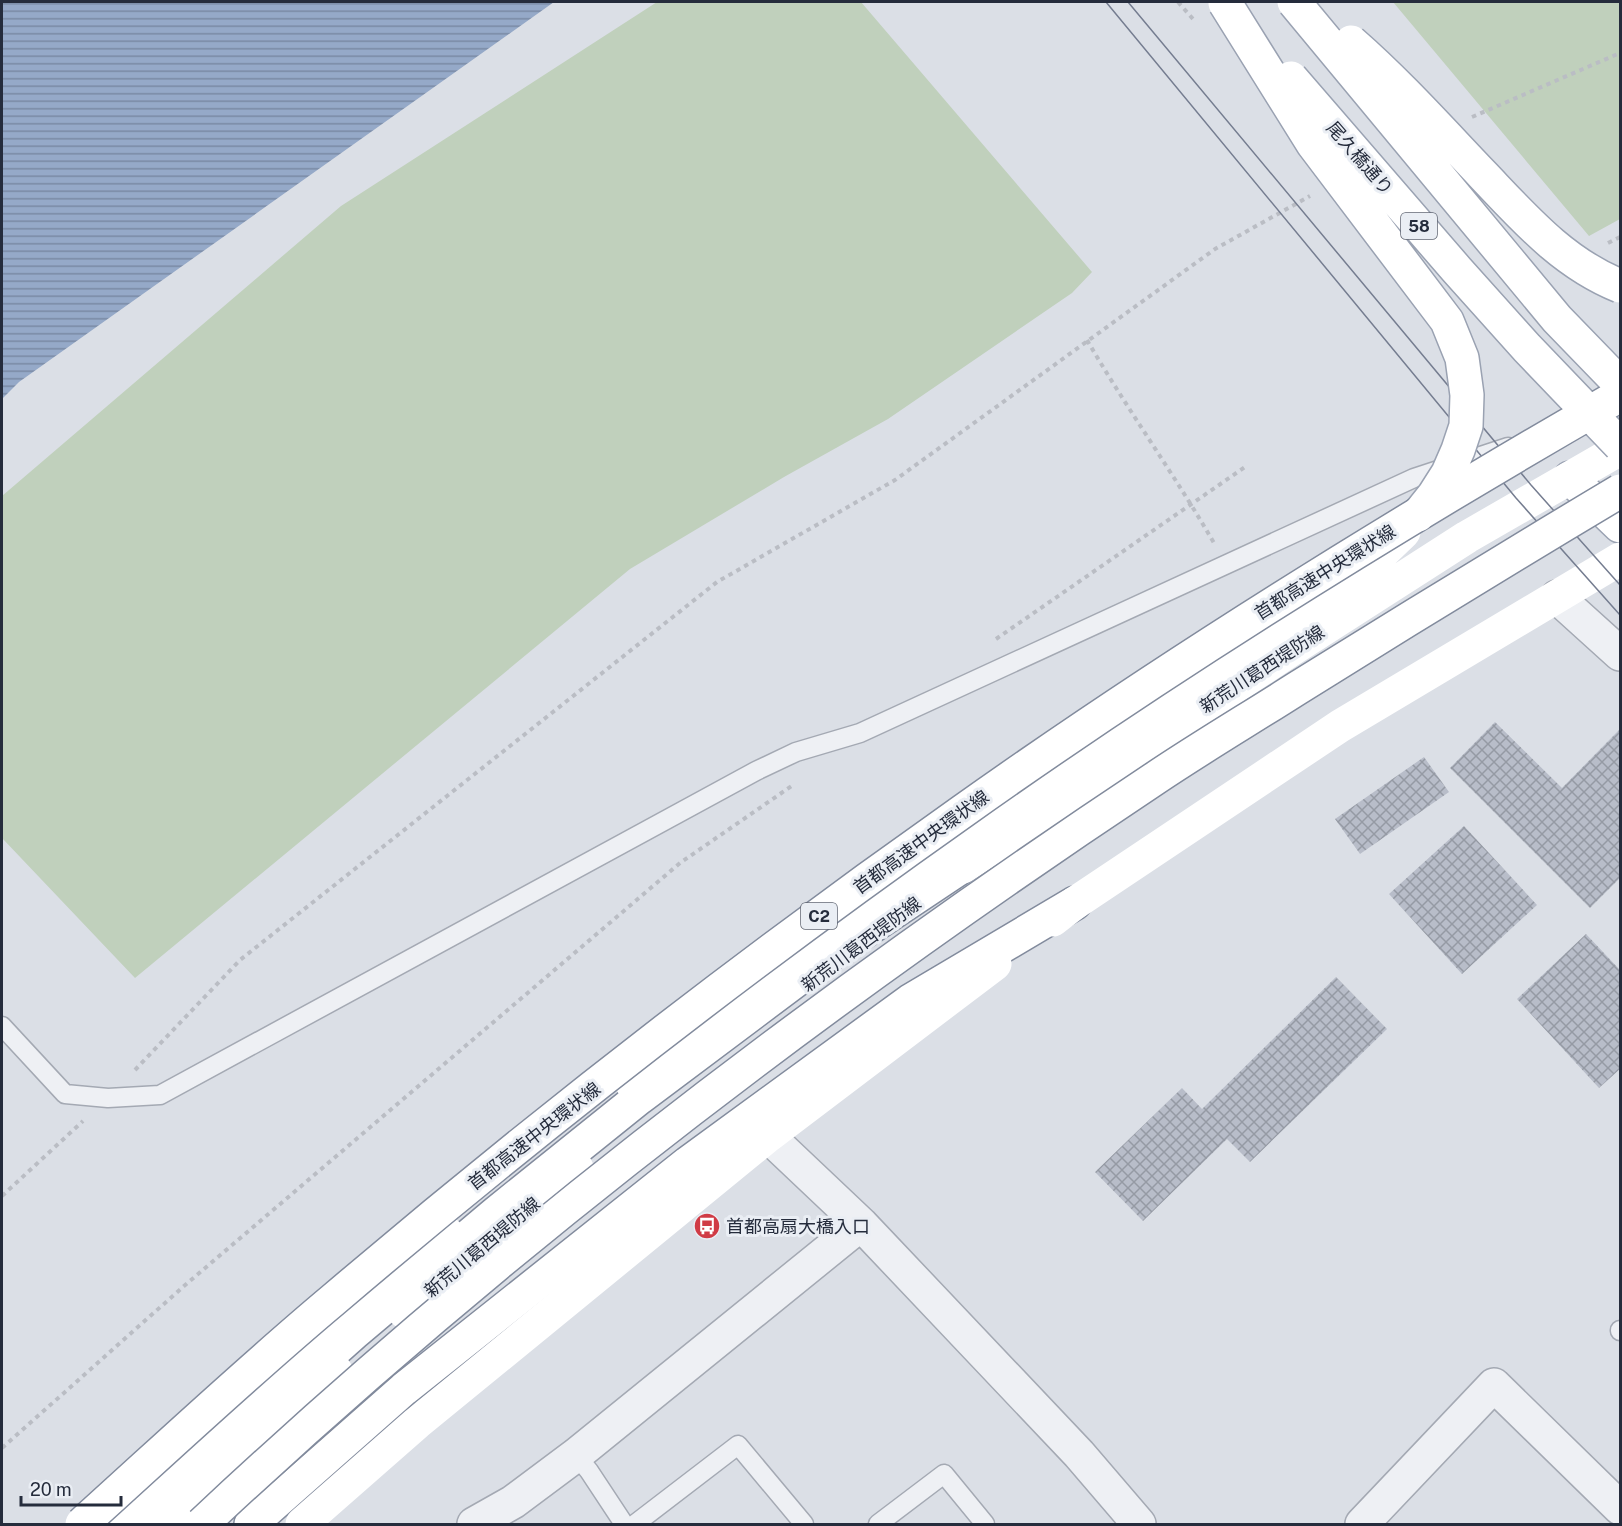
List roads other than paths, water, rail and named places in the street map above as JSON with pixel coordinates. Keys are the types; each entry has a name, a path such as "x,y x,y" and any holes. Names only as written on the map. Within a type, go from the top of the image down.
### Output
{"main road":[{"path":"114,1524 346,1317 631,1084 825,934 998,813 1332,592 1378,557 1406,530 1434,495 1448,473 1466,426 1467,395 1462,358 1448,321 1313,144 1224,2"},
{"name":"尾久橋通り","path":"1224,2 1457,270 1620,447"},
{"name":"58","path":"1294,2 1557,319 1620,384"},
{"path":"1304,2 1366,56 1440,129 1542,237 1573,261 1620,286"},
{"name":"首都高速中央環状線","path":"82,1524 194,1421 340,1293 475,1182 800,930 963,811 1118,704 1464,485 1620,395"},
{"name":"新荒川葛西堤防線","path":"166,1524 366,1343 641,1115 813,979 985,851 1467,537 1620,447"},
{"path":"1570,478 1620,525"},
{"path":"202,1524 381,1363 521,1244 663,1131 848,993 1004,880 1158,776 1479,574 1620,492"},
{"path":"251,1524 404,1389 669,1177 910,1001 1075,903 1340,726 1620,559"},
{"path":"139,1524 354,1333 496,1213 639,1098 835,951 985,851"},
{"path":"302,1524 417,1423 768,1136 1075,903"},
{"path":"673,1071 825,934"}],"street":[{"path":"1557,597 1620,654"},
{"path":"768,1136 861,1224 1079,1454 1139,1524"},
{"path":"474,1524 513,1502 576,1455 861,1224"},
{"path":"1362,1524 1494,1385 1620,1508"}],"lane":[{"path":"2,1026 65,1094 108,1098 160,1095 756,771 796,752 860,733 1414,478 1611,414 1620,409"},
{"path":"635,1524 738,1445 804,1524"},
{"path":"576,1455 590,1471 624,1524"},
{"path":"878,1524 944,1474 986,1524"}],"water":[{"path":"2,2 554,2 19,382 2,399"}],"tram line":[{"path":"1106,2 1516,498 1620,615"},
{"path":"1128,2 1531,485 1620,585"}],"place":[{"name":"首都高扇大橋入口","path":"707,1226"}]}
